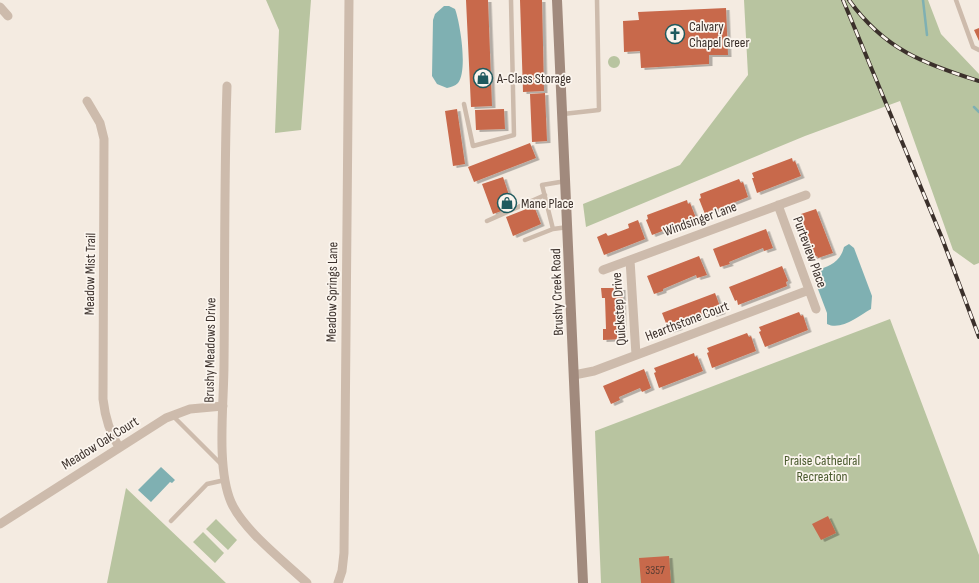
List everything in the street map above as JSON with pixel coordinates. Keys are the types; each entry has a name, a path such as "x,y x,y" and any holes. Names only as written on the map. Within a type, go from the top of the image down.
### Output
{"main road":[{"name":"Brushy Creek Road","path":"558,0 583,583"}],"street":[{"name":"Meadow Springs Lane","path":"338,583 342,571 344,553 349,0"},
{"path":"0,7 8,16"},
{"name":"Brushy Meadows Drive","path":"227,86 222,406 223,466 225,480 230,501 240,518 307,583"},
{"name":"Meadow Mist Trail","path":"87,101 100,123 104,139 103,399 105,417 111,435 119,447"},
{"name":"Windsinger Lane","path":"603,270 806,195"},
{"name":"Purteview Place","path":"778,205 816,309"},
{"name":"Quickstep Drive","path":"630,260 636,355"},
{"name":"Hearthstone Court","path":"574,375 594,371 809,290"},
{"name":"Meadow Oak Court","path":"0,524 119,447 172,415 200,407 222,406"}],"lane":[{"path":"464,104 473,146 514,135 511,0"},
{"path":"563,114 599,110 597,0"},
{"path":"956,0 973,46 979,50"},
{"path":"553,229 542,185 566,180"},
{"path":"487,221 545,195"},
{"path":"525,240 553,229 568,227"},
{"path":"172,415 223,466"},
{"path":"171,521 207,484 225,480"}],"green space":[{"path":"266,0 311,0 301,130 275,133 279,30"},
{"path":"744,0 928,0 941,34 979,74 979,263 974,265 953,250 900,101 805,136 586,227 583,204 680,165 748,75"},
{"path":"612,56 616,56 620,62 616,68 612,68 608,64 608,60"},
{"name":"Praise Cathedral Recreation","path":"890,319 979,555 979,583 601,583 595,431"},
{"path":"126,488 226,583 107,583"},
{"path":"216,519 237,540 228,550 206,529"},
{"path":"203,532 224,553 215,563 193,542"}],"water":[{"path":"444,6 449,6 455,9 461,35 463,58 461,77 458,83 447,88 437,84 432,76 433,20 435,14"},
{"path":"849,244 854,248 872,296 871,309 850,322 838,326 832,326 827,324 827,313 813,276 815,271 837,260 840,257 844,247"},
{"path":"161,467 175,480 172,483 170,482 151,502 138,490"}],"building":[{"path":"466,0 488,0 492,106 471,107"},
{"path":"520,0 542,0 544,91 523,92"},
{"name":"Calvary Chapel Greer","path":"726,8 728,55 709,55 709,64 641,68 640,51 624,52 623,21 639,20 638,12"},
{"path":"979,28 979,41 974,30"},
{"path":"545,93 547,141 532,142 530,94"},
{"path":"457,109 465,164 453,166 445,111"},
{"path":"504,109 505,129 476,130 475,110"},
{"path":"530,143 536,158 474,182 468,167"},
{"path":"792,158 793,162 795,161 801,176 757,193 752,178 754,178 752,173"},
{"path":"503,177 513,207 493,214 482,184"},
{"path":"739,179 741,183 743,182 748,197 705,214 699,199 701,198 700,194"},
{"path":"687,200 688,204 690,203 696,218 652,235 646,220 648,219 647,215"},
{"path":"534,206 541,224 513,236 506,217"},
{"path":"816,209 833,253 818,258 817,256 813,257 798,218 802,216 801,214"},
{"path":"638,220 645,239 604,255 597,237 606,233 608,236 629,228 628,224"},
{"path":"766,229 773,248 764,251 763,248 729,262 730,264 720,267 713,249"},
{"path":"699,256 707,275 697,278 696,275 654,294 647,276"},
{"path":"782,266 788,281 786,282 787,286 738,305 737,300 735,301 729,287"},
{"path":"601,288 622,288 623,339 603,340 603,329 606,329 605,298 602,298"},
{"path":"715,293 722,312 713,315 712,312 678,326 679,328 669,331 662,313"},
{"path":"799,312 801,316 803,315 808,330 765,347 759,332 761,331 759,327"},
{"path":"747,333 749,337 751,336 756,351 712,368 707,353 709,352 707,348"},
{"path":"694,353 695,357 697,356 703,371 659,388 654,373 656,372 654,368"},
{"path":"644,369 651,388 642,392 640,388 619,397 620,400 611,404 603,386"},
{"path":"828,516 836,533 821,540 812,524"},
{"path":"669,556 671,583 641,583 639,558"}],"waterway":[{"path":"923,0 927,35"},
{"path":"974,107 979,112"}],"railway":[{"path":"843,0 942,238 979,337"},
{"path":"849,0 862,17 891,43 923,61 979,81"}],"place":[{"name":"Calvary Chapel Greer","path":"675,34"},
{"name":"A-Class Storage","path":"483,78"},
{"name":"Mane Place","path":"507,203"}]}
